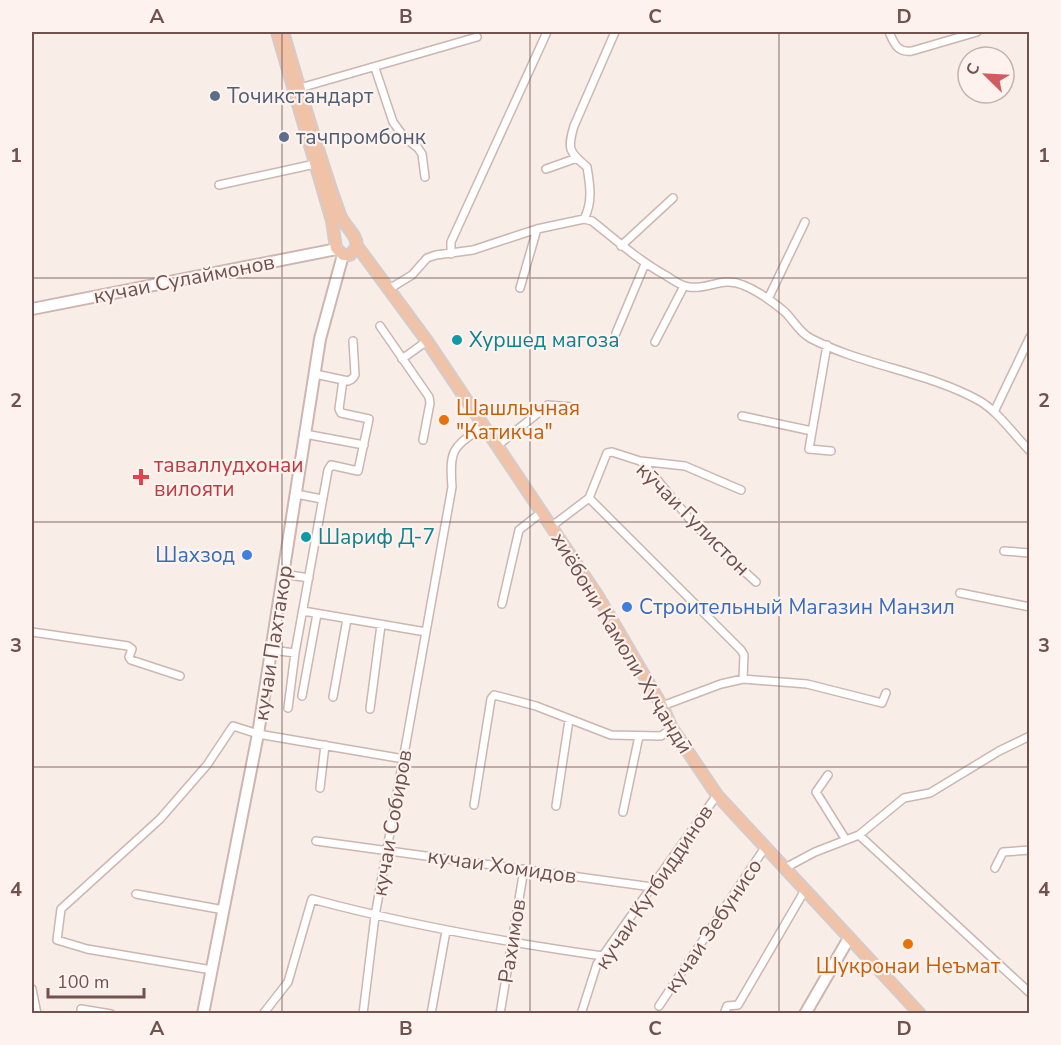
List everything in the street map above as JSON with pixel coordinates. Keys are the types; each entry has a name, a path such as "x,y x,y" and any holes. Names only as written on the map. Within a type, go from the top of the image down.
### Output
{"main road":[{"path":"277,32 319,164"},
{"path":"284,32 341,250 349,258 370,262"},
{"name":"хиёбони Камоли Хуҷандӣ","path":"319,164 341,219 552,526 599,598 662,706 672,728 717,795 920,1014"},
{"path":"344,234 356,241 354,253 341,250 344,234"},
{"name":"кучаи Сулаймонов","path":"32,309 341,250"},
{"name":"кучаи Пахтакор","path":"203,1014 258,734 320,339 341,250"},
{"path":"805,1014 849,938"}],"street":[{"path":"451,254 451,242 547,32"},
{"path":"584,219 589,211 591,189 587,167 572,155 569,142 615,32"},
{"path":"889,32 896,47 904,52 977,32"},
{"path":"300,88 477,37"},
{"path":"375,68 393,122 404,137 418,147 422,154 425,177"},
{"path":"546,169 576,158"},
{"path":"219,185 319,164"},
{"path":"621,246 673,198"},
{"path":"389,289 412,275 427,258 473,250 537,229 584,219 592,221 645,264 684,286 693,288 721,281 732,281 745,285 786,313 802,333 827,345 931,380 977,400 994,412 1029,451"},
{"path":"768,299 805,222"},
{"path":"520,288 537,229"},
{"path":"616,333 645,264"},
{"path":"656,342 684,286"},
{"path":"380,326 429,397 430,403 423,440"},
{"path":"994,412 1029,337"},
{"name":"кучаи Пахтакор","path":"288,708 295,653 322,499 331,465 358,471 369,419 341,413 339,409 343,380 352,379 355,375 353,340"},
{"path":"402,359 427,341"},
{"path":"827,345 809,449 831,452"},
{"path":"315,374 343,380"},
{"path":"497,446 548,405 572,407"},
{"path":"742,416 812,431"},
{"name":"кучаи Собиров","path":"363,1014 375,916 452,487 450,466 452,453 459,444 483,426"},
{"path":"305,434 364,445"},
{"name":"кӯчаи Гулистон","path":"589,498 607,453 612,452 640,461 692,522 756,582"},
{"path":"640,461 685,466 741,490"},
{"path":"296,494 322,499"},
{"path":"552,526 589,498 741,650 744,655 743,679"},
{"path":"502,604 519,530 542,512"},
{"path":"1004,551 1029,554"},
{"path":"283,574 309,578"},
{"path":"960,592 1029,607"},
{"path":"303,612 426,632"},
{"path":"302,696 317,614"},
{"path":"333,697 347,619"},
{"path":"370,709 381,625"},
{"path":"32,632 128,646 132,650 129,657 131,660 180,676"},
{"path":"271,650 295,653"},
{"path":"662,706 721,684 743,679 807,684 882,703 886,693"},
{"path":"474,805 491,699 494,695 536,706 611,735 662,736 672,728"},
{"path":"556,806 569,720"},
{"path":"212,970 87,949 57,940 61,909 160,819 207,765 233,726 258,734 404,759"},
{"path":"623,812 639,736"},
{"path":"785,867 859,835 904,798 930,793 999,751 1029,736"},
{"path":"320,788 325,745"},
{"path":"828,776 816,792 846,840"},
{"name":"кучаи Кутбиддинов","path":"580,1014 597,964 717,795"},
{"path":"859,835 1029,993"},
{"name":"кучаи Хомидов","path":"316,841 388,849 652,887"},
{"name":"кучаи Зебунисо","path":"659,1006 766,846"},
{"path":"995,868 1004,852 1029,850"},
{"name":"Рахимов","path":"500,1014 524,869"},
{"path":"724,1014 727,1006 738,1005 805,890"},
{"path":"136,894 224,910"},
{"path":"263,1014 288,982 312,899 375,916 446,931 603,956"},
{"path":"431,1014 446,931"},
{"path":"32,989 37,1014"},
{"path":"81,1009 111,1014"}],"place":[{"name":"Точикстандарт","path":"215,96"},
{"name":"тачпромбонк","path":"284,137"},
{"name":"Хуршед магоза","path":"457,340"},
{"name":"Шашлычная \"Катикча\"","path":"444,420"},
{"name":"таваллудхонаи вилояти","path":"141,477"},
{"name":"Шариф Д-7","path":"306,537"},
{"name":"Шахзод","path":"247,555"},
{"name":"Строительный Магазин Манзил","path":"627,607"},
{"name":"Шукронаи Неъмат","path":"908,944"}]}
